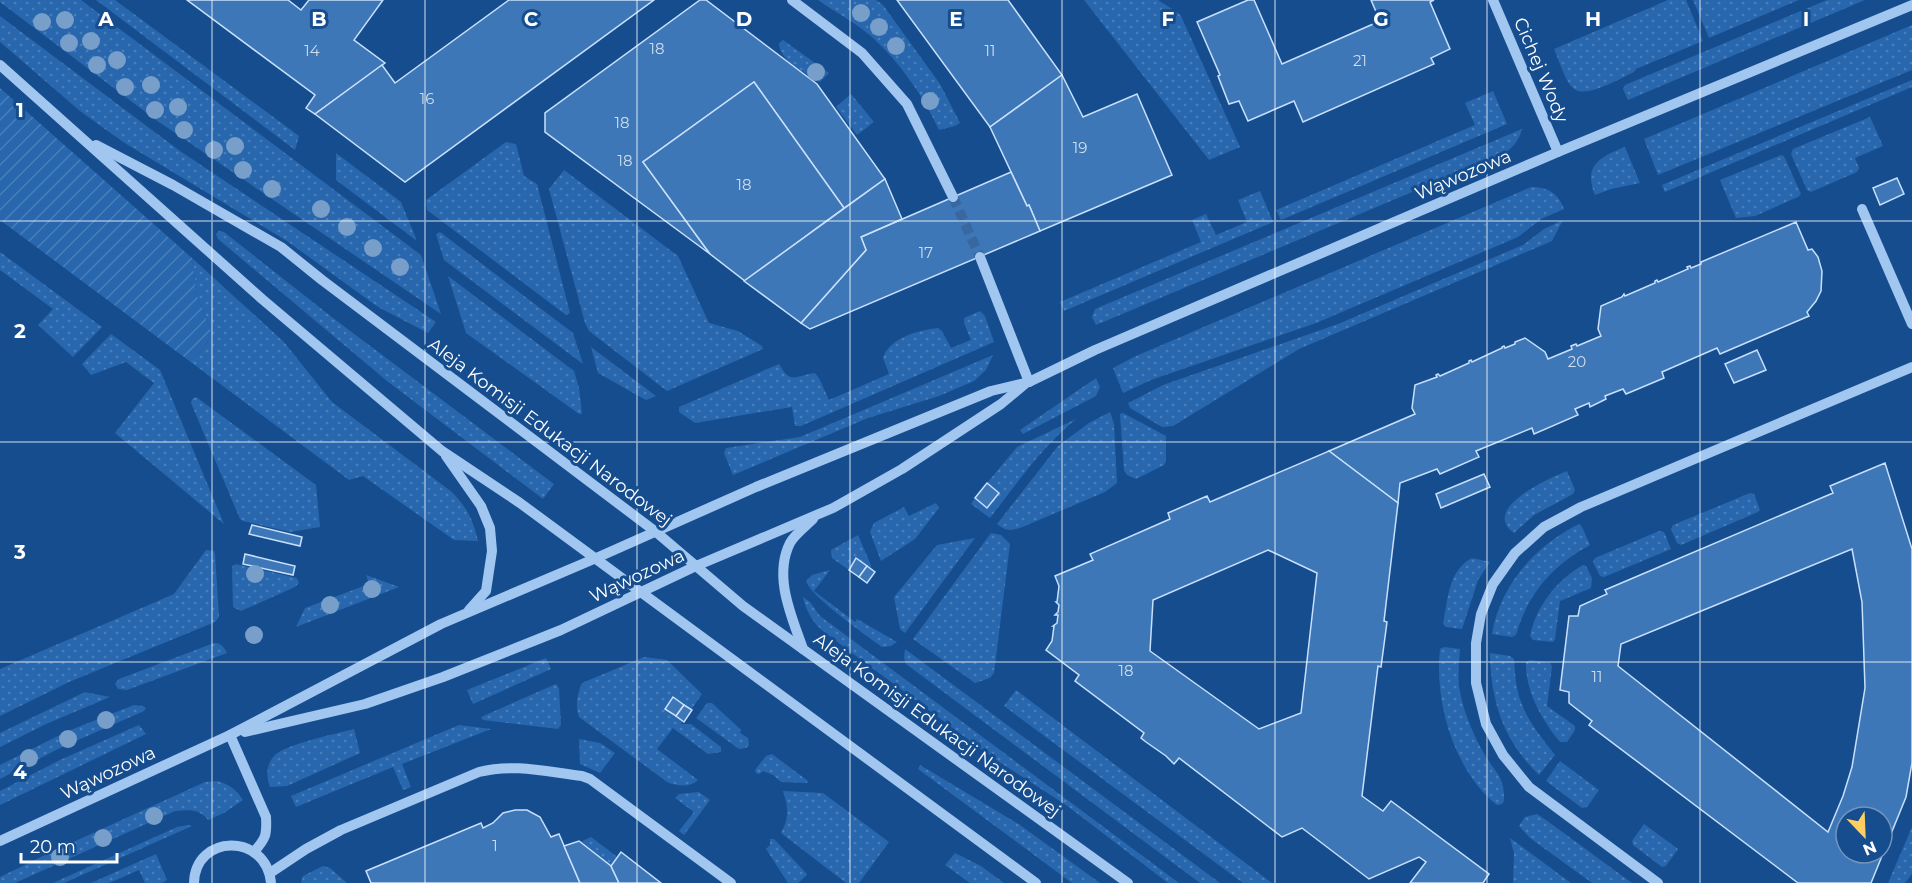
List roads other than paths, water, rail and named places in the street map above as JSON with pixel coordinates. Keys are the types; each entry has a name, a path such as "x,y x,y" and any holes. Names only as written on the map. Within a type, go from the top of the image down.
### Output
{"street":[{"path":"792,0 862,53 907,104 953,197"},
{"name":"Cichej Wody","path":"1493,0 1558,152"},
{"name":"Wąwozowa","path":"0,841 230,735 467,612 756,487 991,391 1029,381 1095,350 1558,152 1912,5"},
{"name":"Aleja Komisji Edukacji Narodowej","path":"0,65 262,299 442,451 520,503 1036,883"},
{"name":"Aleja Komisji Edukacji Narodowej","path":"83,138 173,185 281,247 656,532 743,606 1128,883"},
{"path":"1863,209 1912,324"},
{"path":"980,257 1029,381"},
{"path":"1658,883 1528,787 1503,755 1486,724 1476,684 1476,643 1481,614 1493,584 1515,553 1544,527 1581,507 1912,368"},
{"name":"Wąwozowa","path":"230,735 365,704 443,677 561,630 696,566 833,508 902,469 1001,404 1029,381"},
{"name":"Wąwozowa","path":"442,451 481,506 490,528 492,551 486,591 467,612"},
{"path":"803,650 787,602 783,566 790,542 818,514"},
{"path":"230,735 266,817 265,840 254,852"},
{"path":"194,883 197,867 205,856 229,844 242,846 254,852 263,860 270,878 306,849 377,814 479,772 512,767 590,779 731,883"}],"tunnel":[{"path":"953,197 980,257"}]}
